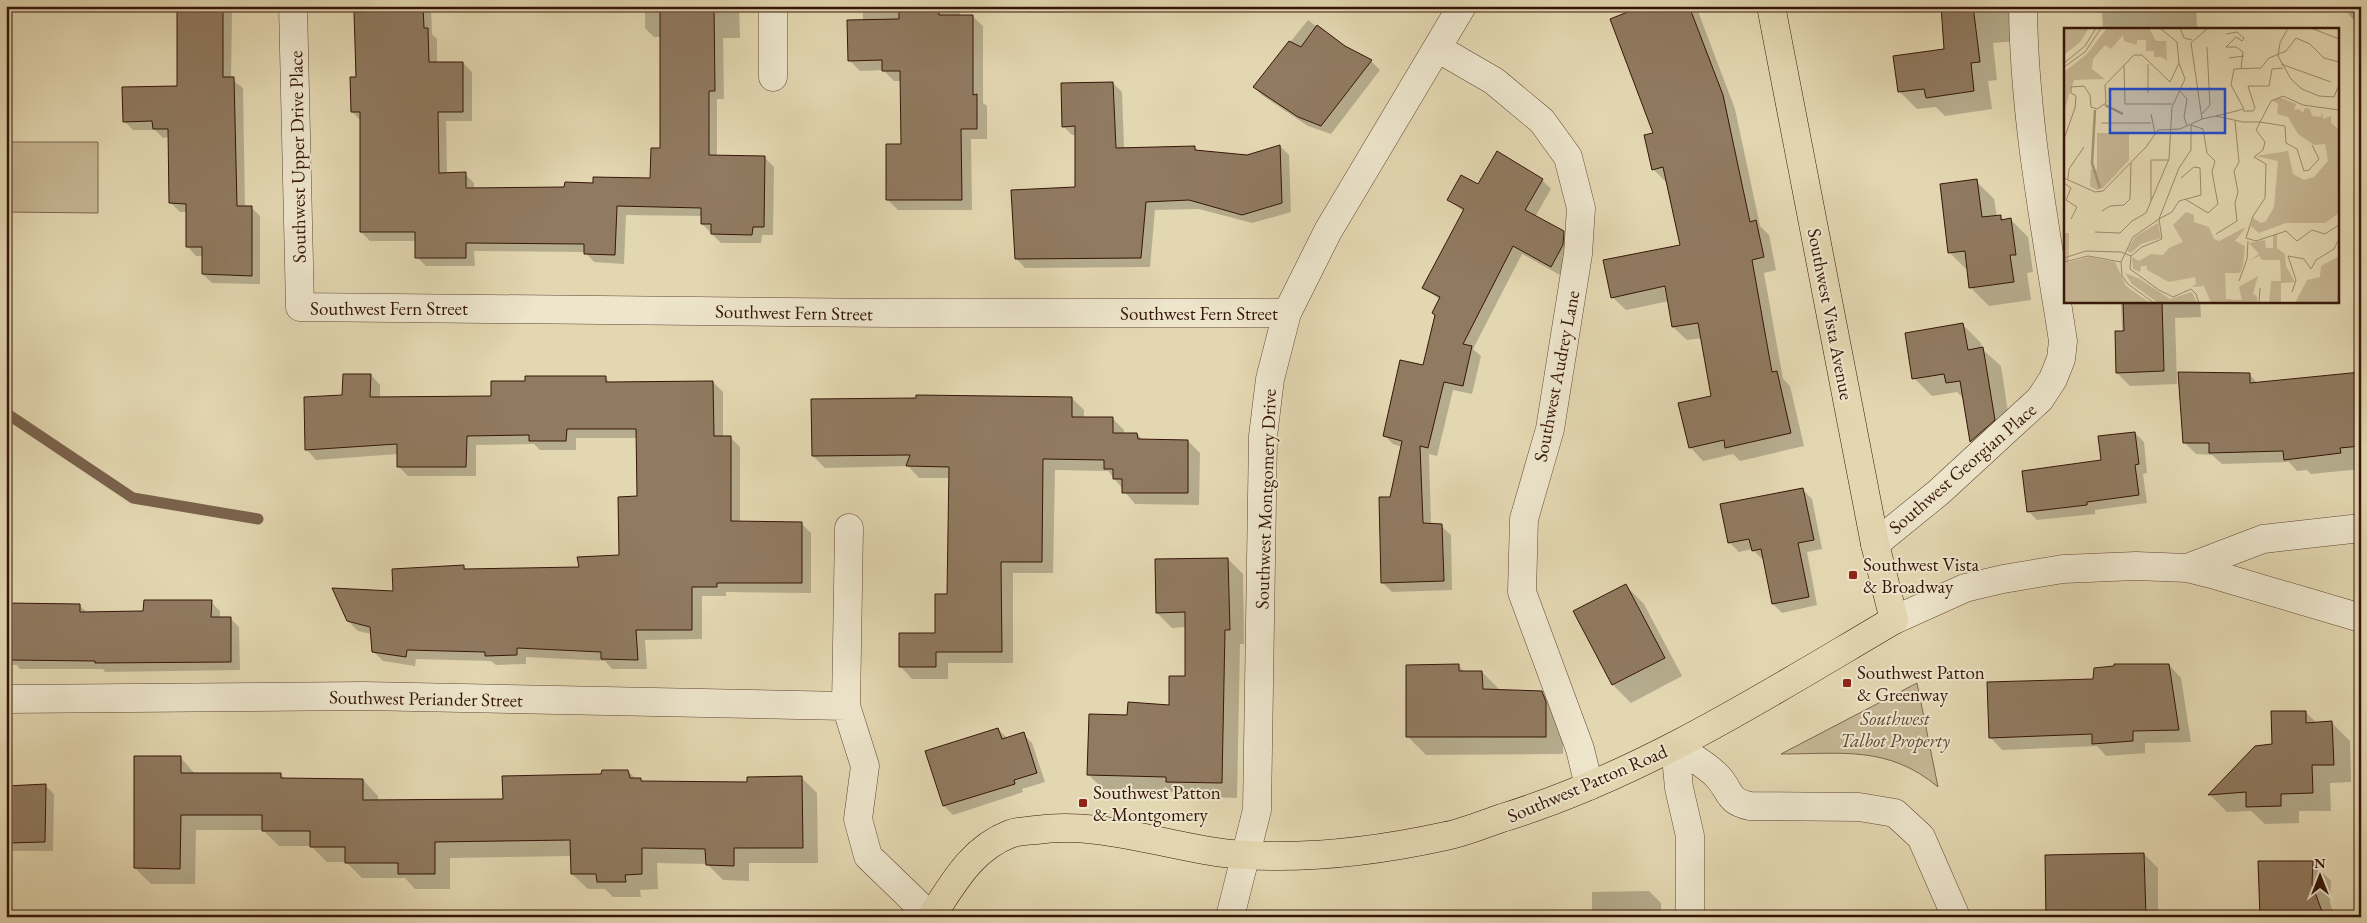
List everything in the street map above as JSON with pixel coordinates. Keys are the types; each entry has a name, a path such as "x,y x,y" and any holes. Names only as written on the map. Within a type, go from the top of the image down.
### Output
{"main road":[{"name":"Southwest Vista Avenue","path":"1771,6 1875,544 1894,620"},
{"name":"Southwest Patton Road","path":"931,917 968,862 988,846 1012,833 1061,826 1109,831 1185,847 1245,855 1299,855 1368,848 1447,836 1535,808 1590,786 1675,746 1894,620"}],"street":[{"name":"Southwest Upper Drive Place","path":"293,6 300,307"},
{"path":"773,6 773,77"},
{"name":"Southwest Montgomery Drive","path":"1230,917 1257,810 1263,436 1270,379 1288,313 1328,230 1462,6"},
{"name":"Southwest Georgian Place","path":"1875,544 1939,492 2040,399 2053,379 2061,359 2063,341 2041,213 2027,95 2023,6"},
{"name":"Southwest Audrey Lane","path":"1437,48 1494,81 1542,121 1568,157 1581,208 1578,254 1550,430 1524,519 1522,592 1580,749 1590,786"},
{"name":"Southwest Fern Street","path":"300,307 889,313 1288,313"},
{"path":"849,528 846,706 865,766 858,819 868,856 931,917"},
{"path":"2187,568 2263,539 2361,528"},
{"path":"1894,620 1965,588 2036,572 2096,566 2187,568 2361,618"},
{"name":"Southwest Periander Street","path":"6,699 364,696 846,706"},
{"path":"1675,746 1678,788 1690,836 1690,917"},
{"path":"1675,746 1717,775 1730,797 1738,803 1750,806 1859,807 1895,813 1921,837 1956,917"}],"green space":[{"path":"6,142 98,142 98,213 6,212"},
{"name":"Southwest Talbot Property","path":"1917,683 1938,787 1901,764 1882,758 1844,753 1781,754"},
{"path":"6,913 395,915 395,917 6,917"}],"building":[{"path":"177,6 223,6 223,77 234,77 237,206 252,206 252,276 202,274 202,247 186,247 186,204 169,203 168,129 153,129 152,121 123,122 122,87 177,86"},
{"path":"362,6 423,6 424,28 428,28 429,62 463,62 463,112 438,112 439,173 466,172 466,188 564,187 565,182 593,183 593,177 650,178 651,148 660,148 660,6 714,6 715,91 709,91 709,155 765,156 764,227 753,227 752,235 711,234 711,224 701,224 701,208 617,206 615,255 584,254 584,244 466,243 466,258 415,258 415,232 360,232 360,112 351,112 350,77 356,77 354,12 362,12"},
{"path":"899,6 939,6 939,15 973,15 973,95 977,94 977,129 961,129 962,200 886,200 886,144 901,144 900,71 882,71 882,60 848,61 847,20 899,19"},
{"path":"1643,6 1689,6 1723,95 1750,222 1756,220 1764,257 1752,260 1772,372 1777,371 1791,433 1725,448 1724,440 1689,448 1678,403 1711,396 1698,323 1672,327 1665,286 1611,298 1603,260 1680,245 1663,167 1652,170 1644,135 1653,133 1610,19"},
{"path":"1941,6 1973,6 1980,62 1971,63 1974,91 1926,98 1924,89 1898,92 1893,56 1944,49"},
{"path":"1317,25 1345,46 1372,60 1321,126 1298,117 1253,87 1289,41 1301,47"},
{"path":"1113,82 1116,148 1195,146 1195,150 1247,155 1280,145 1282,203 1242,215 1189,200 1146,202 1141,258 1015,259 1011,190 1075,187 1075,126 1062,127 1061,83"},
{"path":"1497,151 1543,179 1525,210 1564,231 1563,245 1551,267 1513,246 1463,344 1472,346 1463,386 1444,382 1428,448 1420,446 1423,523 1442,524 1444,581 1381,583 1379,497 1390,497 1402,441 1383,436 1400,360 1423,365 1435,315 1432,313 1440,297 1422,288 1464,209 1447,200 1461,175 1478,184"},
{"path":"1977,179 1982,217 2001,215 2001,220 2011,218 2016,255 2010,255 2014,282 1969,288 1965,251 1948,253 1940,184"},
{"path":"2123,302 2162,302 2164,371 2116,373 2115,331 2124,331"},
{"path":"1963,323 1968,350 1983,347 1995,420 1970,442 1960,381 1946,383 1944,374 1912,379 1905,333"},
{"path":"2178,372 2250,373 2250,383 2361,372 2361,446 2340,448 2341,453 2284,460 2283,451 2209,453 2209,443 2183,443"},
{"path":"343,374 371,374 370,397 491,396 491,381 525,381 525,376 606,376 606,382 713,381 714,436 731,436 731,521 802,522 802,583 717,583 717,587 692,587 692,630 636,630 638,660 601,659 601,652 517,648 517,655 485,656 485,652 407,650 406,657 372,652 370,627 347,621 332,588 393,591 392,569 464,565 464,569 579,567 577,557 619,555 618,497 637,496 636,429 567,429 566,441 529,441 529,435 467,436 466,467 397,467 397,444 305,450 304,397 342,395"},
{"path":"916,395 1072,397 1072,417 1113,417 1113,433 1137,433 1138,439 1188,440 1188,493 1122,493 1122,479 1113,479 1113,469 1104,469 1104,460 1043,459 1042,562 1001,562 1002,652 936,652 936,667 899,667 899,633 935,633 935,594 947,594 949,467 906,466 910,455 812,456 811,399 916,398"},
{"path":"2135,432 2139,464 2135,465 2139,495 2087,502 2087,505 2027,512 2022,471 2101,460 2098,436"},
{"path":"1803,488 1814,540 1798,543 1809,597 1772,604 1761,549 1752,551 1749,539 1728,543 1720,504"},
{"path":"1228,558 1230,630 1225,630 1222,783 1166,782 1166,777 1087,775 1089,714 1127,715 1128,702 1169,705 1169,676 1185,676 1185,612 1156,613 1155,559"},
{"path":"1626,584 1665,658 1612,685 1573,611"},
{"path":"144,600 212,600 211,617 231,617 231,662 95,663 95,661 10,660 10,657 6,657 6,603 80,604 80,612 143,611"},
{"path":"1459,664 1459,671 1482,671 1483,689 1542,691 1546,702 1546,737 1406,737 1406,665"},
{"path":"2114,664 2169,664 2179,730 2133,731 2133,741 2092,744 2092,734 1989,738 1987,682 2093,679 2094,668 2114,666"},
{"path":"2271,711 2306,711 2306,723 2332,721 2334,765 2312,765 2313,793 2281,794 2281,806 2246,807 2246,792 2208,795 2255,746 2272,744"},
{"path":"998,728 1002,739 1024,732 1037,773 1014,780 1015,784 943,806 925,751"},
{"path":"134,756 181,756 181,773 281,773 281,778 363,779 363,800 503,799 502,776 601,774 602,770 628,770 630,778 641,778 641,781 747,782 747,777 802,776 803,848 734,848 734,866 706,865 705,849 642,848 642,874 625,875 626,882 597,882 596,874 571,874 570,840 435,842 435,874 398,874 398,863 345,863 345,847 310,847 310,831 262,831 262,815 181,815 180,869 134,868"},
{"path":"46,784 45,842 6,843 6,786"},
{"path":"2144,853 2146,917 2046,917 2045,855"},
{"path":"2258,861 2313,861 2312,884 2324,917 2260,917"}],"waterway":[{"path":"6,413 133,498 258,519"}],"place":[{"name":"Southwest Vista & Broadway","path":"1853,575"},
{"name":"Southwest Patton & Greenway","path":"1847,683"},
{"name":"Southwest Patton & Montgomery","path":"1083,803"}]}
